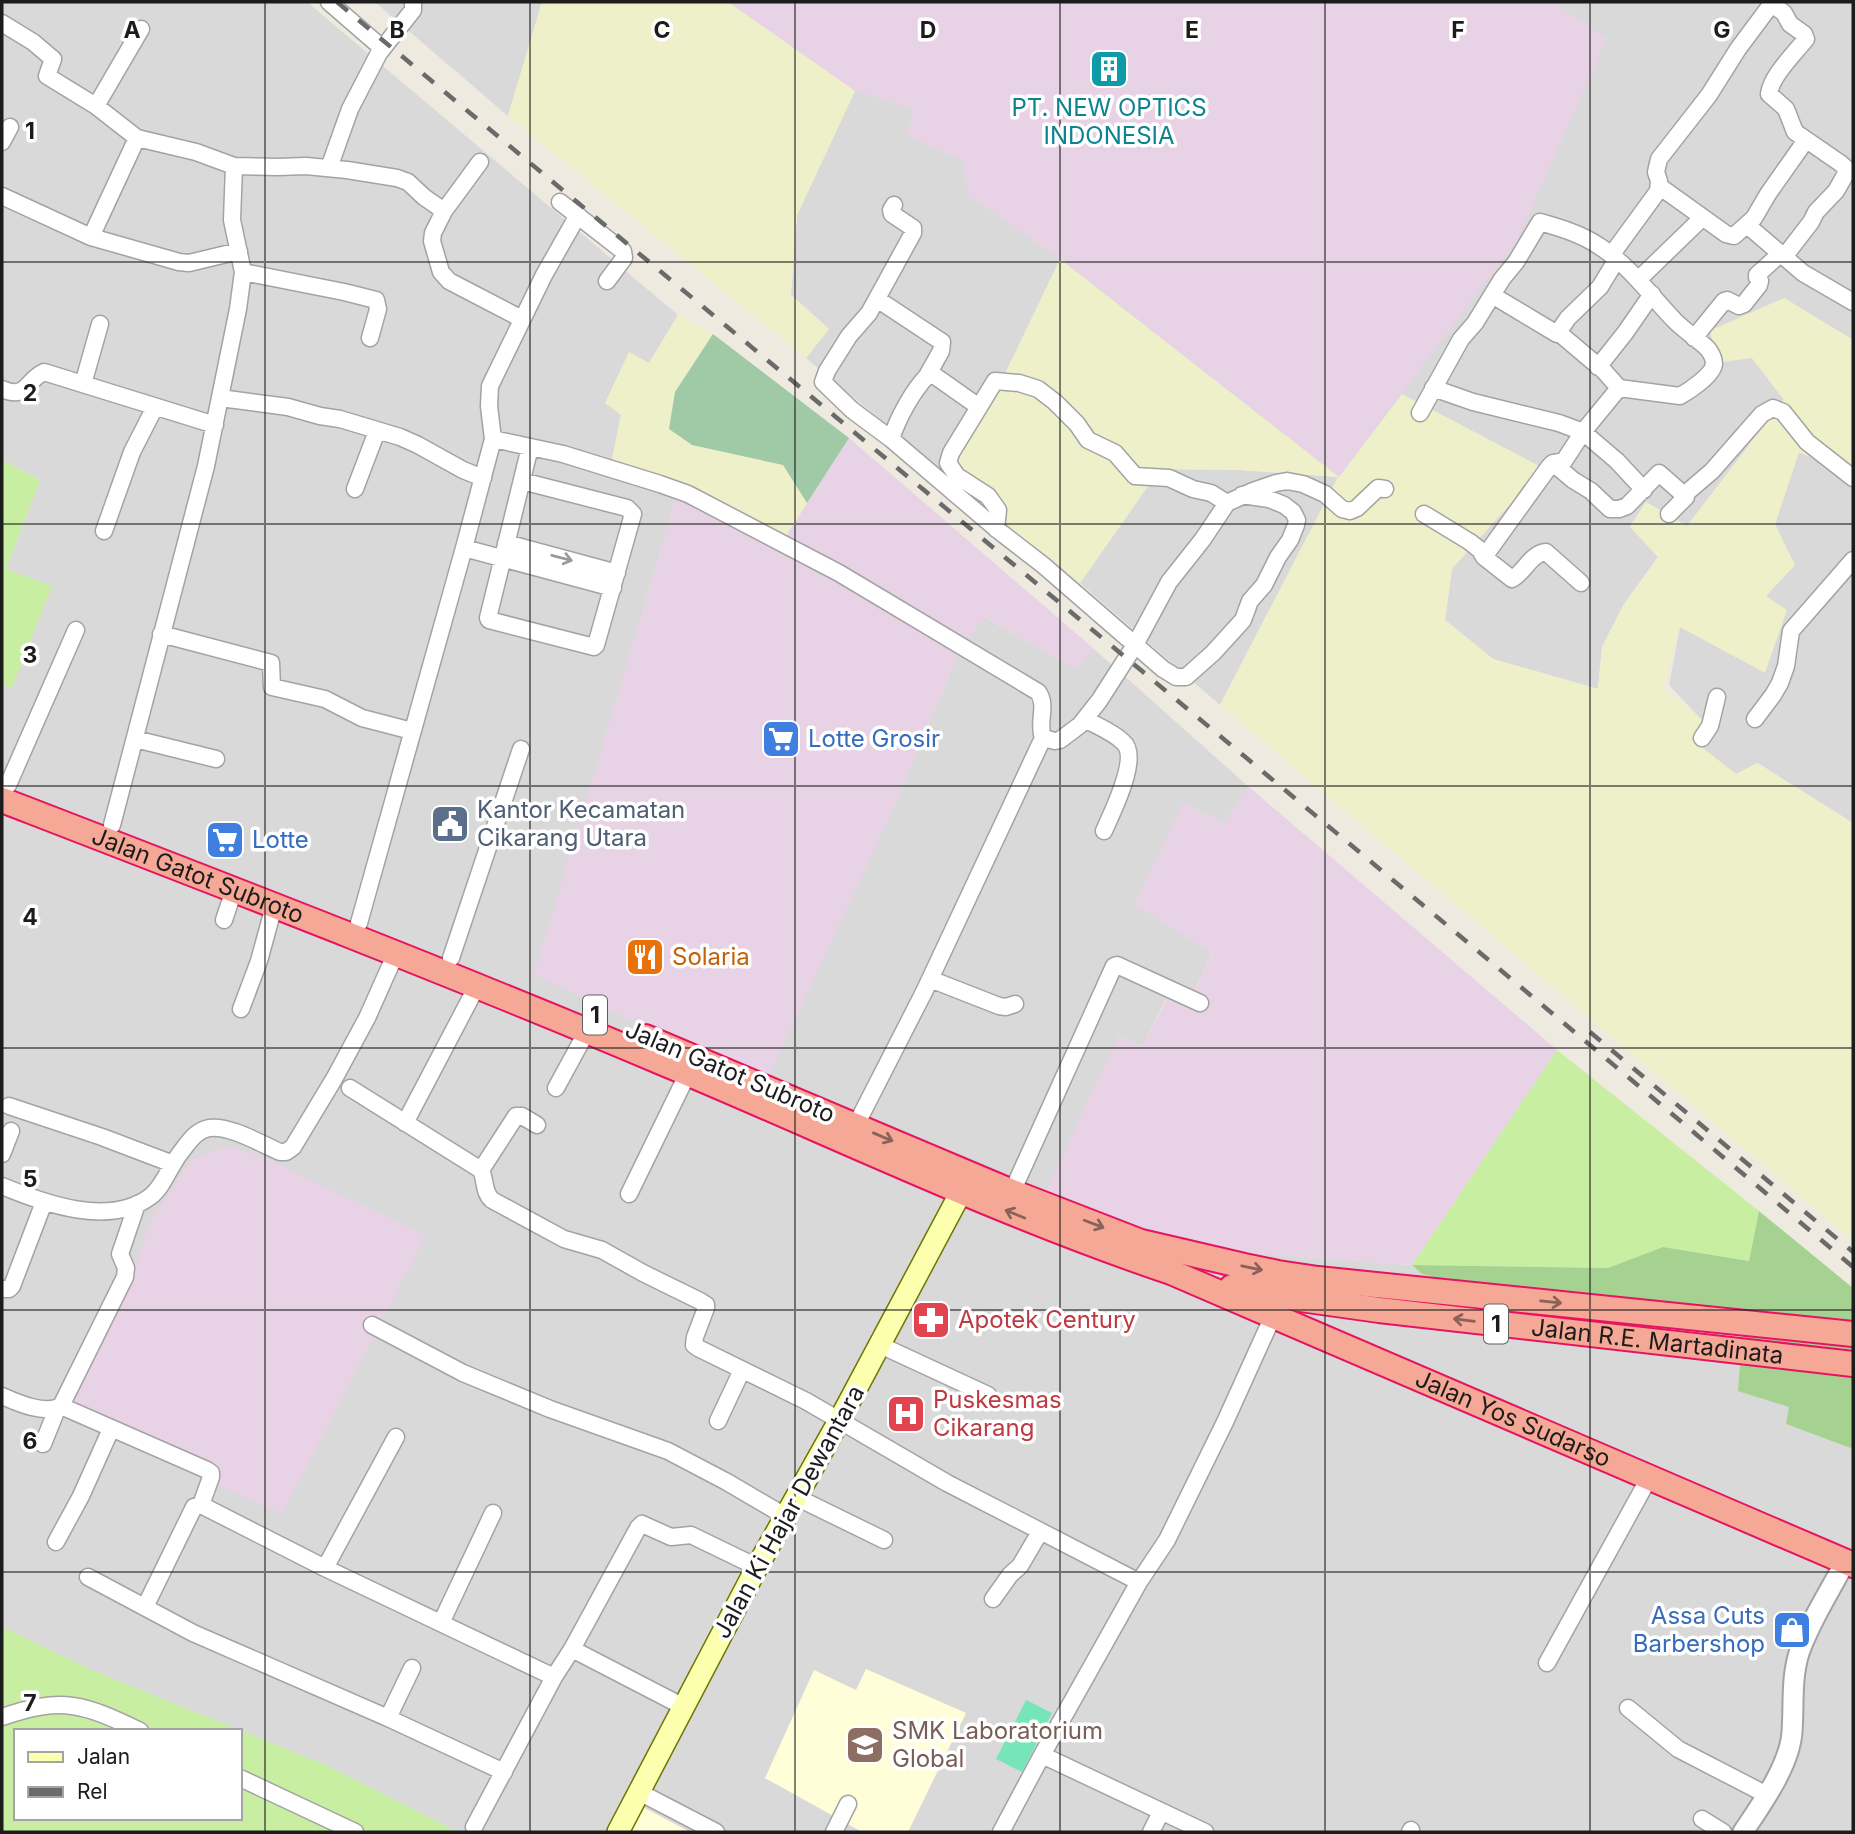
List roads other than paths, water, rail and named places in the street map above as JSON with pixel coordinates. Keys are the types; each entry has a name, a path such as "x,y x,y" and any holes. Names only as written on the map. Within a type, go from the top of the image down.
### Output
{"highway":[{"name":"Jalan Gatot Subroto","path":"4,789 112,825 558,1000 1012,1192 1141,1242 1178,1262"},
{"name":"Jalan Gatot Subroto","path":"4,789 234,890 587,1031 961,1192 1099,1248 1178,1262"},
{"name":"Jalan R.E. Martadinata","path":"1178,1262 1272,1295 1379,1310 1853,1364"},
{"name":"Jalan R.E. Martadinata","path":"1178,1262 1853,1334"},
{"name":"Jalan Yos Sudarso","path":"1178,1262 1273,1316 1849,1563"},
{"path":"1359,1353 1352,1334 1353,1325 1359,1318 1379,1310"}],"main road":[{"name":"Jalan Ki Hajar Dewantara","path":"618,1832 757,1567 839,1421 961,1192"}],"street":[{"path":"329,2 382,48"},
{"path":"330,167 350,109 382,48 413,10 413,2"},
{"path":"1559,333 1569,318 1600,287 1615,257 1658,191 1656,172 1659,159 1709,95 1769,4 1784,13 1790,24 1806,38 1777,75 1769,94 1783,106 1793,129 1848,170 1836,191 1782,256 1757,275 1759,285 1744,304 1739,306 1724,301 1694,338"},
{"path":"2,23 33,42 53,59 47,76 96,106 138,138 196,152 234,166 330,167 403,180 444,211"},
{"path":"96,106 141,29"},
{"path":"2,142 10,127"},
{"path":"91,237 138,138"},
{"path":"1659,186 1732,237 1748,225 1806,140"},
{"path":"480,162 435,227 432,238 441,272 449,281 522,319"},
{"path":"112,825 206,466 238,309 243,272 232,220 234,166"},
{"path":"2,196 91,237 179,262 189,263 239,251"},
{"path":"560,202 623,251 624,258 607,281"},
{"path":"894,205 892,214 914,230 909,243 869,313 849,336 823,382 852,410 891,439 996,529 1043,565 1172,676 1186,677 1213,653 1243,620 1250,601 1264,585 1278,556 1290,540 1297,520 1293,512 1284,505 1269,499 1234,499 1193,489 1169,478 1135,476 1115,453 1088,440 1077,424 1038,388 995,381 951,453 948,463 957,476 991,499 998,510 996,529"},
{"path":"359,923 493,439 489,406 490,386 558,248 578,215"},
{"path":"1638,280 1702,218"},
{"path":"1420,413 1461,339 1475,323 1492,295 1527,245 1540,222 1586,238 1615,257 1676,322 1708,350 1714,363 1711,372 1675,397 1619,388 1559,333 1551,331 1492,295"},
{"path":"1748,225 1782,256 1813,279 1853,302"},
{"path":"243,272 376,300 378,309 370,338"},
{"path":"1598,367 1651,294"},
{"path":"877,299 942,342 941,351 927,376 919,384 891,439"},
{"path":"83,384 100,324"},
{"path":"2,389 16,393 22,391 44,372 215,425"},
{"path":"927,376 935,376 979,407"},
{"path":"1433,388 1473,402 1559,423 1583,432 1617,461 1644,490"},
{"path":"1484,557 1553,463 1564,461 1583,432 1619,388"},
{"path":"220,398 288,407 340,419 409,440 482,478"},
{"path":"104,531 132,452 155,407"},
{"path":"1669,514 1686,497 1684,495 1712,471 1762,414 1773,408 1783,412 1807,442 1853,478"},
{"path":"355,489 377,431"},
{"path":"493,439 563,454 676,489 839,573 1041,696 1043,738 930,979 856,1125"},
{"path":"523,481 627,508 633,514 594,647 489,620 530,447"},
{"path":"1553,463 1610,509 1627,506 1659,473 1684,495"},
{"path":"1043,738 1060,740 1077,729 1085,719 1135,645 1169,582 1234,499 1287,481 1303,484 1325,494 1342,509 1350,512 1378,488 1385,489"},
{"path":"1424,514 1470,541 1484,557 1514,579 1533,557 1546,552 1581,583"},
{"path":"464,548 505,551 615,580"},
{"path":"1755,719 1780,682 1786,666 1791,631 1853,560"},
{"path":"4,789 76,629"},
{"path":"161,634 271,663 272,687 325,699 362,718 412,732"},
{"path":"1702,738 1710,726 1717,697"},
{"path":"1085,719 1124,743 1128,750 1128,767 1124,782 1104,831"},
{"path":"135,739 216,760"},
{"path":"451,958 521,749"},
{"path":"224,920 234,890"},
{"path":"241,1009 259,961 274,906"},
{"path":"2,1186 58,1206 107,1212 137,1204 153,1195 197,1132 222,1128 280,1152 286,1152 293,1147 368,1018 396,953"},
{"path":"1012,1192 1114,965 1200,1003"},
{"path":"930,979 999,1006 1015,1004"},
{"path":"405,1123 477,986"},
{"path":"556,1088 587,1031"},
{"path":"629,1194 688,1073"},
{"path":"350,1088 481,1170 485,1179 485,1191 492,1200 564,1239 602,1251 706,1305 694,1345 702,1351 806,1401 947,1483 1139,1582"},
{"path":"9,1106 173,1164"},
{"path":"481,1170 516,1116 522,1116 537,1125"},
{"path":"2,1154 12,1131"},
{"path":"2,1289 12,1286 44,1202"},
{"path":"43,1444 125,1278 126,1268 120,1254 137,1204"},
{"path":"1002,1832 1139,1582 1167,1540 1273,1316"},
{"path":"372,1325 463,1373 550,1409 668,1451 727,1482 790,1507 884,1540"},
{"path":"880,1345 988,1395"},
{"path":"718,1421 742,1370"},
{"path":"2,1396 37,1407 59,1408 207,1470 211,1477 201,1506"},
{"path":"56,1542 111,1429"},
{"path":"325,1568 396,1437"},
{"path":"1547,1663 1649,1478"},
{"path":"145,1608 194,1507 201,1506 554,1677"},
{"path":"442,1623 493,1513"},
{"path":"474,1827 554,1677 642,1524 671,1537 691,1535 757,1567"},
{"path":"993,1599 1020,1566 1041,1532"},
{"path":"1743,1832 1768,1795 1789,1749 1792,1733 1792,1693 1800,1652 1849,1563"},
{"path":"88,1577 193,1633 504,1772"},
{"path":"572,1649 684,1707"},
{"path":"388,1718 412,1668"},
{"path":"2,1717 30,1707 62,1704 80,1706 136,1729"},
{"path":"1628,1708 1678,1749 1768,1795"},
{"path":"1042,1755 1205,1832"},
{"path":"242,1779 355,1832"},
{"path":"639,1792 716,1832"},
{"path":"834,1832 848,1804"},
{"path":"1150,1832 1161,1812"},
{"path":"1702,1819 1723,1832"}],"railway":[{"path":"337,2 1286,791 1853,1267"},
{"path":"1590,1032 1853,1252"}],"place":[{"name":"PT. NEW OPTICS INDONESIA","path":"1109,69"},
{"name":"Lotte Grosir","path":"781,739"},
{"name":"Kantor Kecamatan Cikarang Utara","path":"450,824"},
{"name":"Lotte","path":"225,840"},
{"name":"Solaria","path":"645,957"},
{"name":"Apotek Century","path":"931,1320"},
{"name":"Puskesmas Cikarang","path":"906,1414"},
{"name":"Assa Cuts Barbershop","path":"1792,1630"},
{"name":"SMK Laboratorium Global","path":"865,1745"}]}
